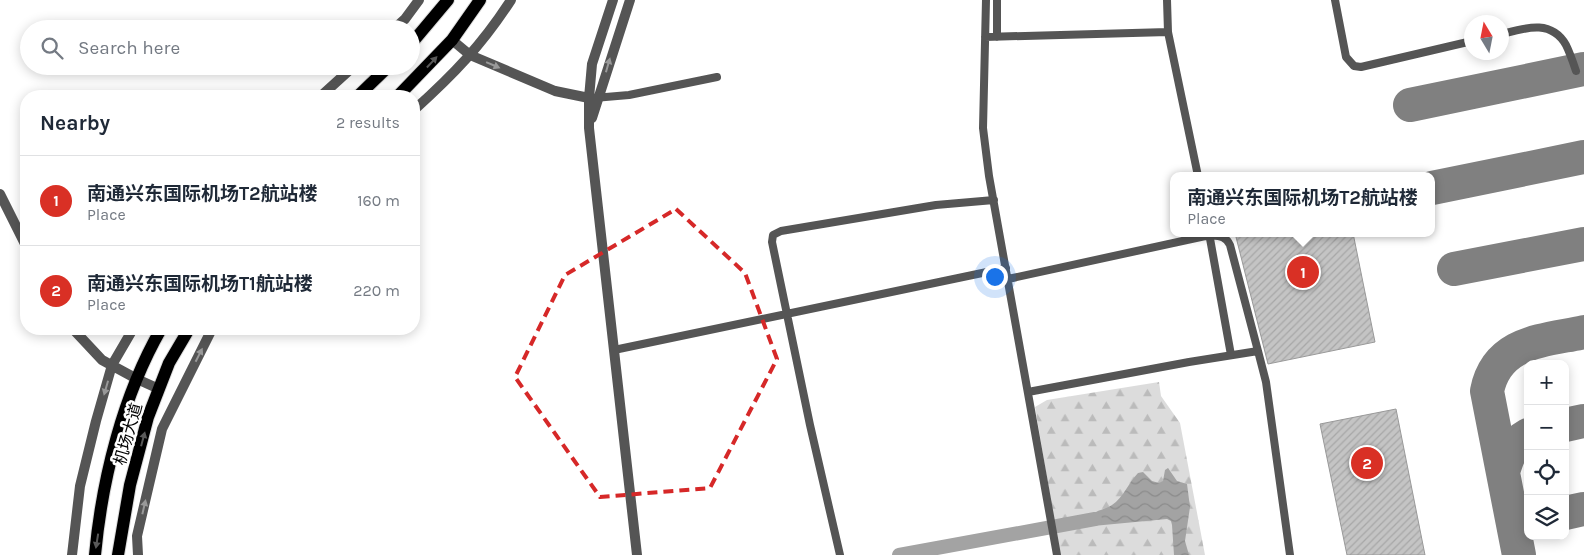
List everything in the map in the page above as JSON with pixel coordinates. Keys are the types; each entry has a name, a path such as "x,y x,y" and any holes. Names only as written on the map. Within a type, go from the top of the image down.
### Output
{"main road":[{"path":"420,33 448,0"},
{"path":"420,73 452,40 480,0"},
{"path":"364,90 380,75"},
{"path":"404,90 418,75"},
{"name":"机场大道","path":"95,555 106,483 125,407 149,349 157,335"},
{"name":"机场大道","path":"118,555 130,485 148,417 169,363 185,335"}],"street":[{"path":"404,20 420,0"},
{"path":"420,104 455,72 470,55 494,26 511,0"},
{"path":"594,98 592,64 613,0"},
{"path":"630,0 594,98 589,128 637,555"},
{"path":"452,40 470,55 555,91 594,98"},
{"path":"328,90 344,75"},
{"path":"0,194 20,234"},
{"path":"79,335 102,360 159,389"},
{"path":"72,555 80,486 112,365 130,335"},
{"path":"138,555 137,536 162,428 209,335"}],"lane":[{"path":"986,0 983,128 989,176 1057,553"},
{"path":"997,0 997,37"},
{"path":"1167,0 1168,32 1197,172"},
{"path":"1335,0 1346,57 1354,66 1362,67 1464,43"},
{"path":"1509,32 1539,27 1549,29 1558,34 1566,44 1576,71"},
{"path":"985,37 1168,32"},
{"path":"594,98 629,95 717,77"},
{"path":"840,555 810,425 772,242 773,235 936,205 994,200"},
{"path":"1008,279 1197,237"},
{"path":"1211,237 1231,355"},
{"path":"1223,237 1230,245 1266,382 1290,555"},
{"path":"614,350 1006,268"},
{"path":"1028,392 1258,351"}],"highlighted area":[{"path":"676,209 745,273 777,359 710,488 600,497 515,377 565,275"}],"green space":[{"path":"1159,382 1161,396 1180,423 1205,555 1060,555 1035,407 1047,400"}],"water":[{"path":"1168,468 1177,481 1187,484 1190,507 1185,541 1189,555 1174,555 1172,525 1171,521 1167,519 1093,526 1089,521 1093,514 1116,502 1138,473 1143,472 1152,481 1159,483 1163,481 1165,470"}],"building":[{"path":"1236,237 1354,237 1375,342 1268,364"},
{"path":"1396,409 1425,555 1347,555 1320,424"}],"waterway":[{"path":"899,555 1095,519"}],"taxiway":[{"path":"1410,105 1584,69"},
{"path":"1435,187 1584,157"},
{"path":"1454,269 1584,244"},
{"path":"1519,555 1487,391 1492,374 1511,353 1538,341 1584,332"},
{"path":"1569,424 1584,421"},
{"path":"1503,472 1511,450 1524,437"},
{"path":"1569,512 1584,509"}],"place":[{"name":"南通兴东国际机场T2航站楼","path":"1303,272"},
{"name":"南通兴东国际机场T1航站楼","path":"1367,463"}]}
